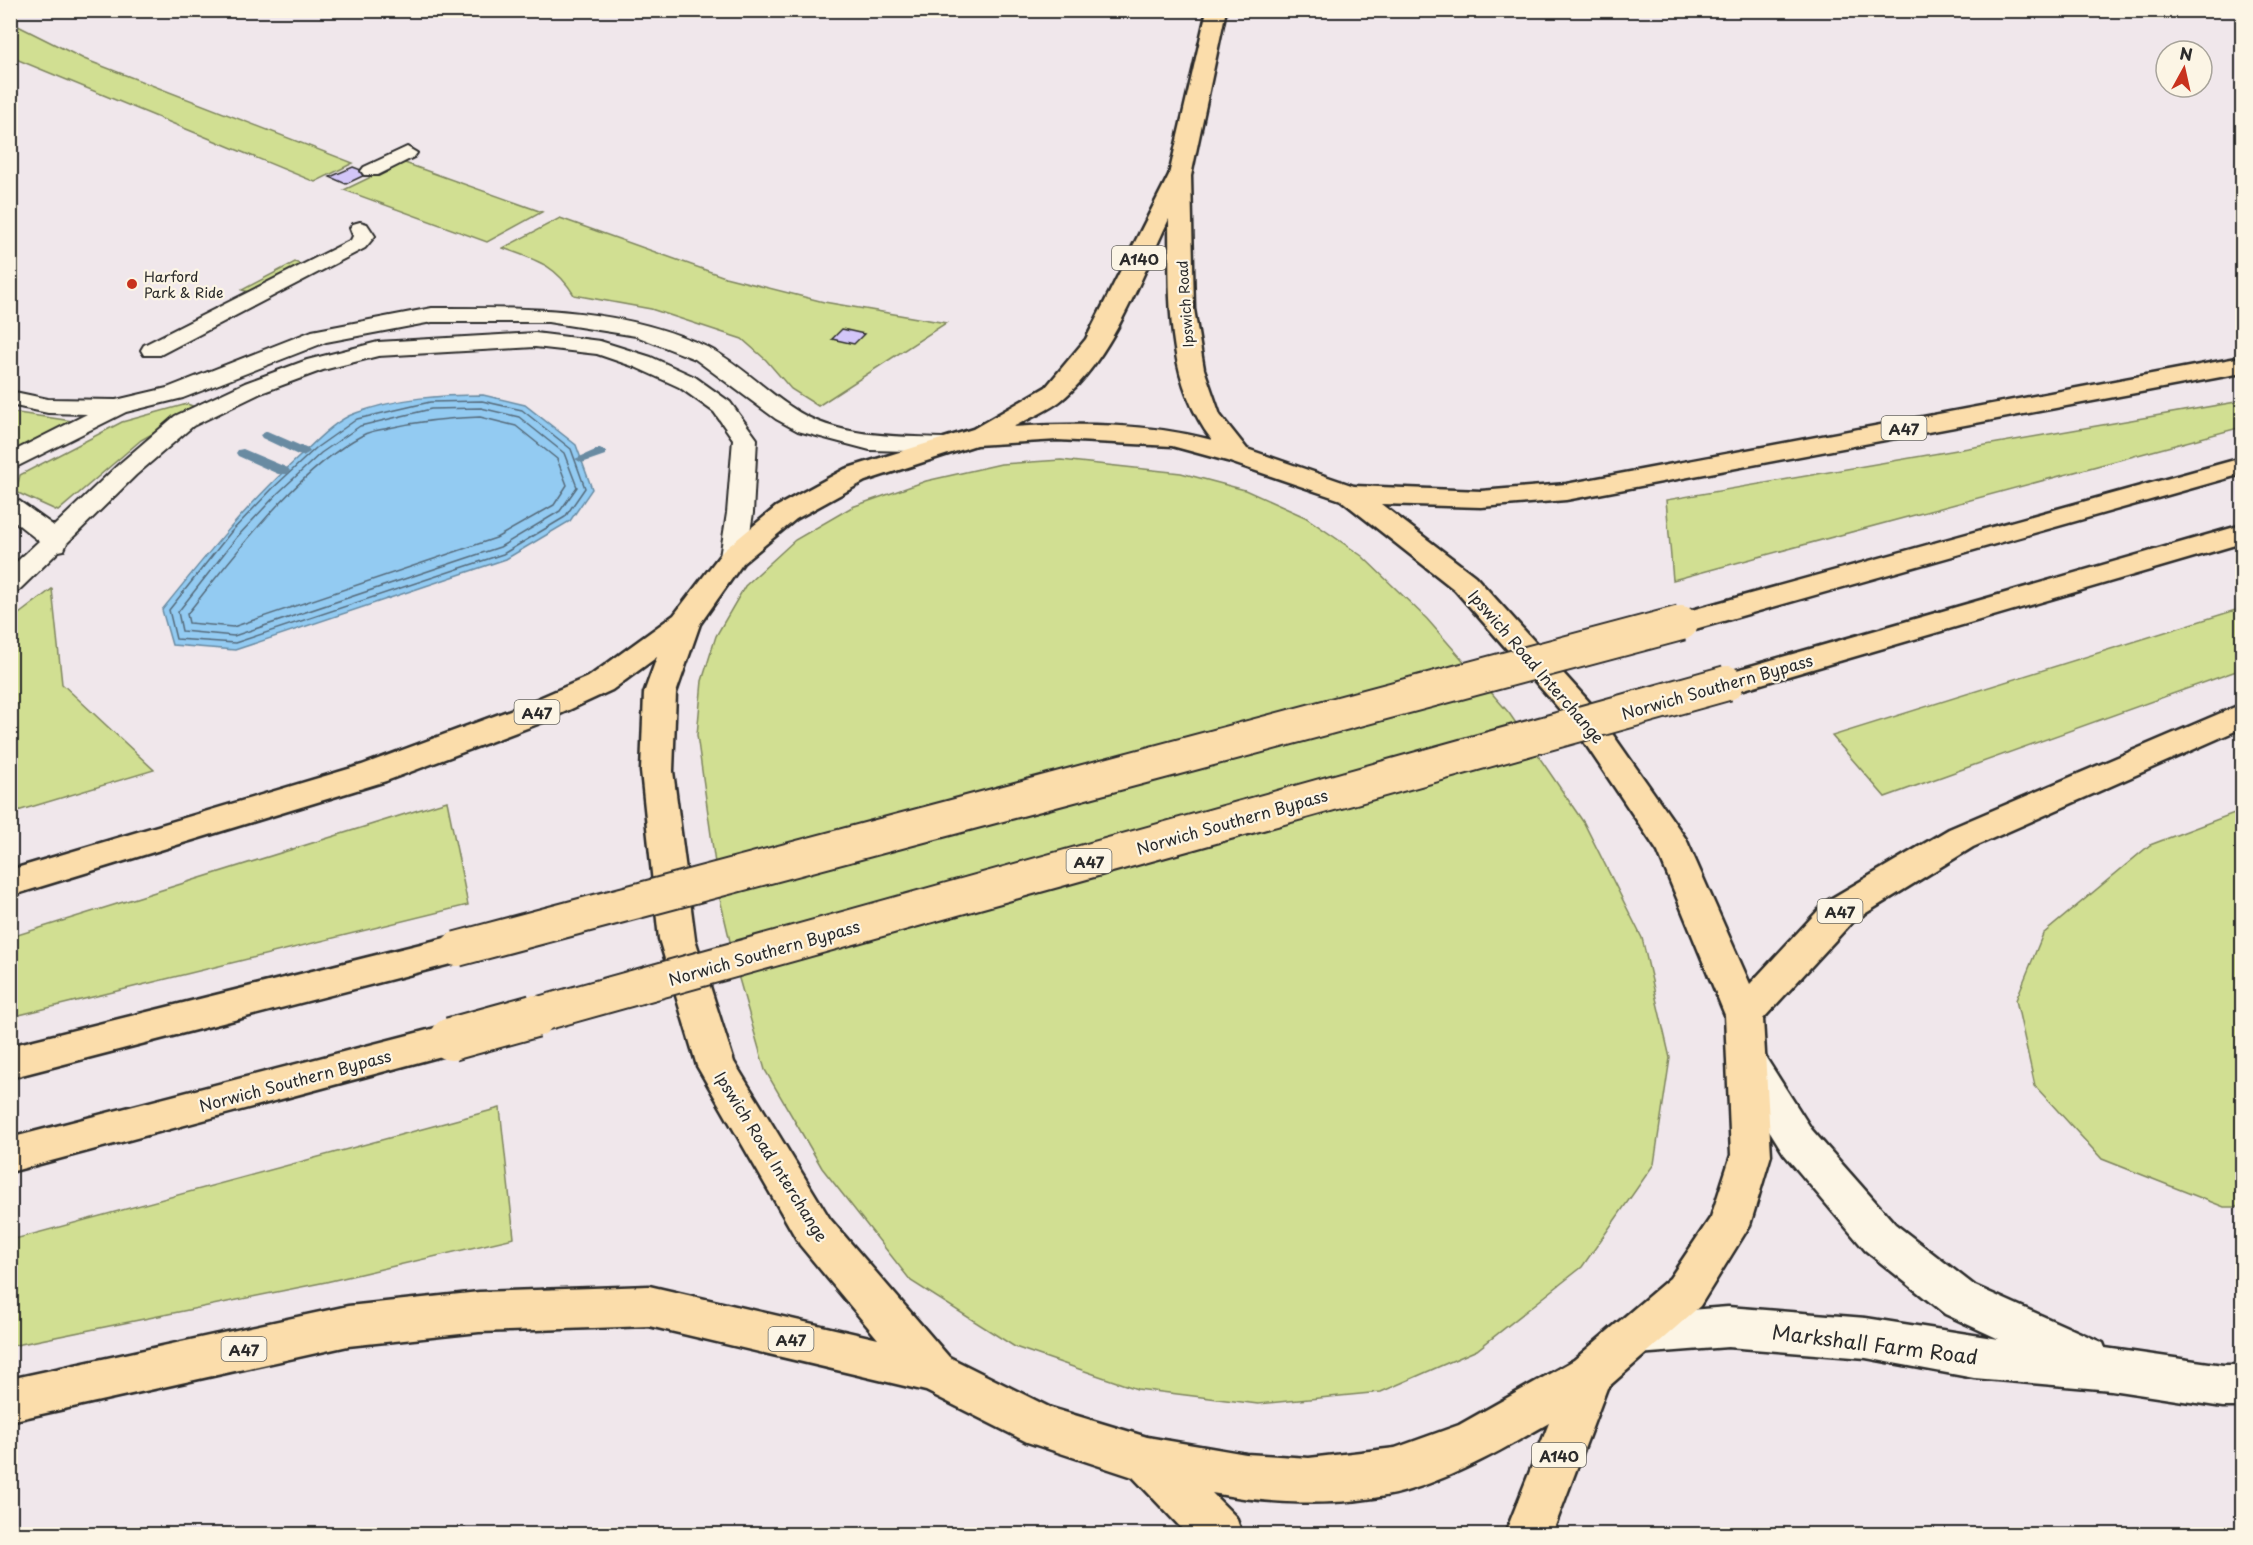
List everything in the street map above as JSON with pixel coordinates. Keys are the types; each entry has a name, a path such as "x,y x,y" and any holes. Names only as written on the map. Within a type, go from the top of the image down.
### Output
{"highway":[{"name":"Ipswich Road","path":"1217,10 1180,176 1182,309 1188,351 1207,416 1237,455"},
{"name":"Ipswich Road","path":"972,437 1055,393 1079,367 1098,340 1180,176"},
{"name":"A47","path":"1351,494 1481,499 1566,492 2242,364"},
{"name":"Ipswich Road Interchange","path":"1058,432 1116,433 1173,438 1237,455 1351,494 1465,583 1581,712 1674,848 1744,1015 1751,1155 1729,1225 1685,1292 1590,1375 1472,1443 1395,1471 1299,1480 1245,1478 1147,1459 1043,1427 933,1372 815,1232 716,1066 677,939 657,771 660,693 686,622 733,557 786,513 855,475 945,445 972,437 1058,432"},
{"path":"10,1062 457,949 1681,623 2242,466"},
{"name":"Norwich Southern Bypass","path":"10,1155 451,1039 1727,684 2242,534"},
{"name":"A47","path":"10,883 374,773 532,714 601,683 686,622"},
{"name":"A47","path":"1744,1015 1840,911 1962,838 2242,715"},
{"name":"A47","path":"10,1400 348,1326 479,1312 648,1306 933,1372"},
{"name":"A140","path":"1529,1534 1590,1375"},
{"path":"1147,1459 1219,1534"}],"street":[{"name":"Markshall Farm Road","path":"1747,1061 1798,1142 1880,1237 1960,1300 2112,1369"},
{"name":"Markshall Farm Road","path":"1638,1334 1728,1327 1866,1338 1974,1357 2112,1369 2223,1386 2242,1386"}],"lane":[{"path":"371,171 407,153"},
{"path":"152,350 358,244 364,236 360,228"},
{"path":"10,463 118,407 176,393 320,336 432,315 548,315 641,330 703,354 784,414 807,426 870,443 945,445"},
{"path":"10,584 55,544 127,470 184,421 253,388 315,365 378,349 535,340 600,348 643,362 687,382 722,407 745,439 740,513 733,557"},
{"path":"10,398 48,406 118,407"},
{"path":"10,507 42,528 55,544"}],"green space":[{"path":"10,22 84,59 353,163 315,182 11,57"},
{"path":"402,162 542,212 487,242 344,190"},
{"path":"560,218 725,277 824,302 946,323 818,406 791,389 766,360 742,339 651,309 574,295 560,276 544,264 503,248"},
{"path":"295,262 302,265 249,292 242,290"},
{"path":"2242,401 2242,427 1673,580 1666,500"},
{"path":"187,404 198,408 141,440 58,511 16,492 20,475 122,422"},
{"path":"11,412 72,421 11,454"},
{"path":"1061,460 1181,473 1245,490 1305,517 1362,556 1427,619 1509,713 1584,823 1642,938 1670,1058 1654,1164 1582,1267 1477,1350 1381,1392 1258,1404 1137,1389 1015,1347 911,1281 822,1168 765,1070 738,975 720,899 697,735 702,681 716,636 745,586 795,540 852,507 926,481 1001,464"},
{"path":"52,589 62,684 154,770 11,813 11,620"},
{"path":"2242,608 2242,669 1885,797 1832,736"},
{"path":"447,801 468,905 11,1017 11,937"},
{"path":"2242,810 2242,1207 2224,1207 2102,1159 2035,1086 2016,1000 2043,934 2150,845"},
{"path":"500,1108 514,1238 326,1282 11,1346 11,1240"}],"water":[{"path":"483,395 525,405 576,445 592,489 570,521 506,559 235,650 172,645 162,610 244,512 333,426 348,416 387,404 435,397"}],"building":[{"path":"353,167 369,173 346,184 330,177"},
{"path":"842,329 864,334 854,344 832,339"}],"waterway":[{"path":"267,435 303,452"},
{"path":"582,459 600,452"},
{"path":"243,453 283,471"}],"place":[{"name":"Harford Park & Ride","path":"132,284"}]}
